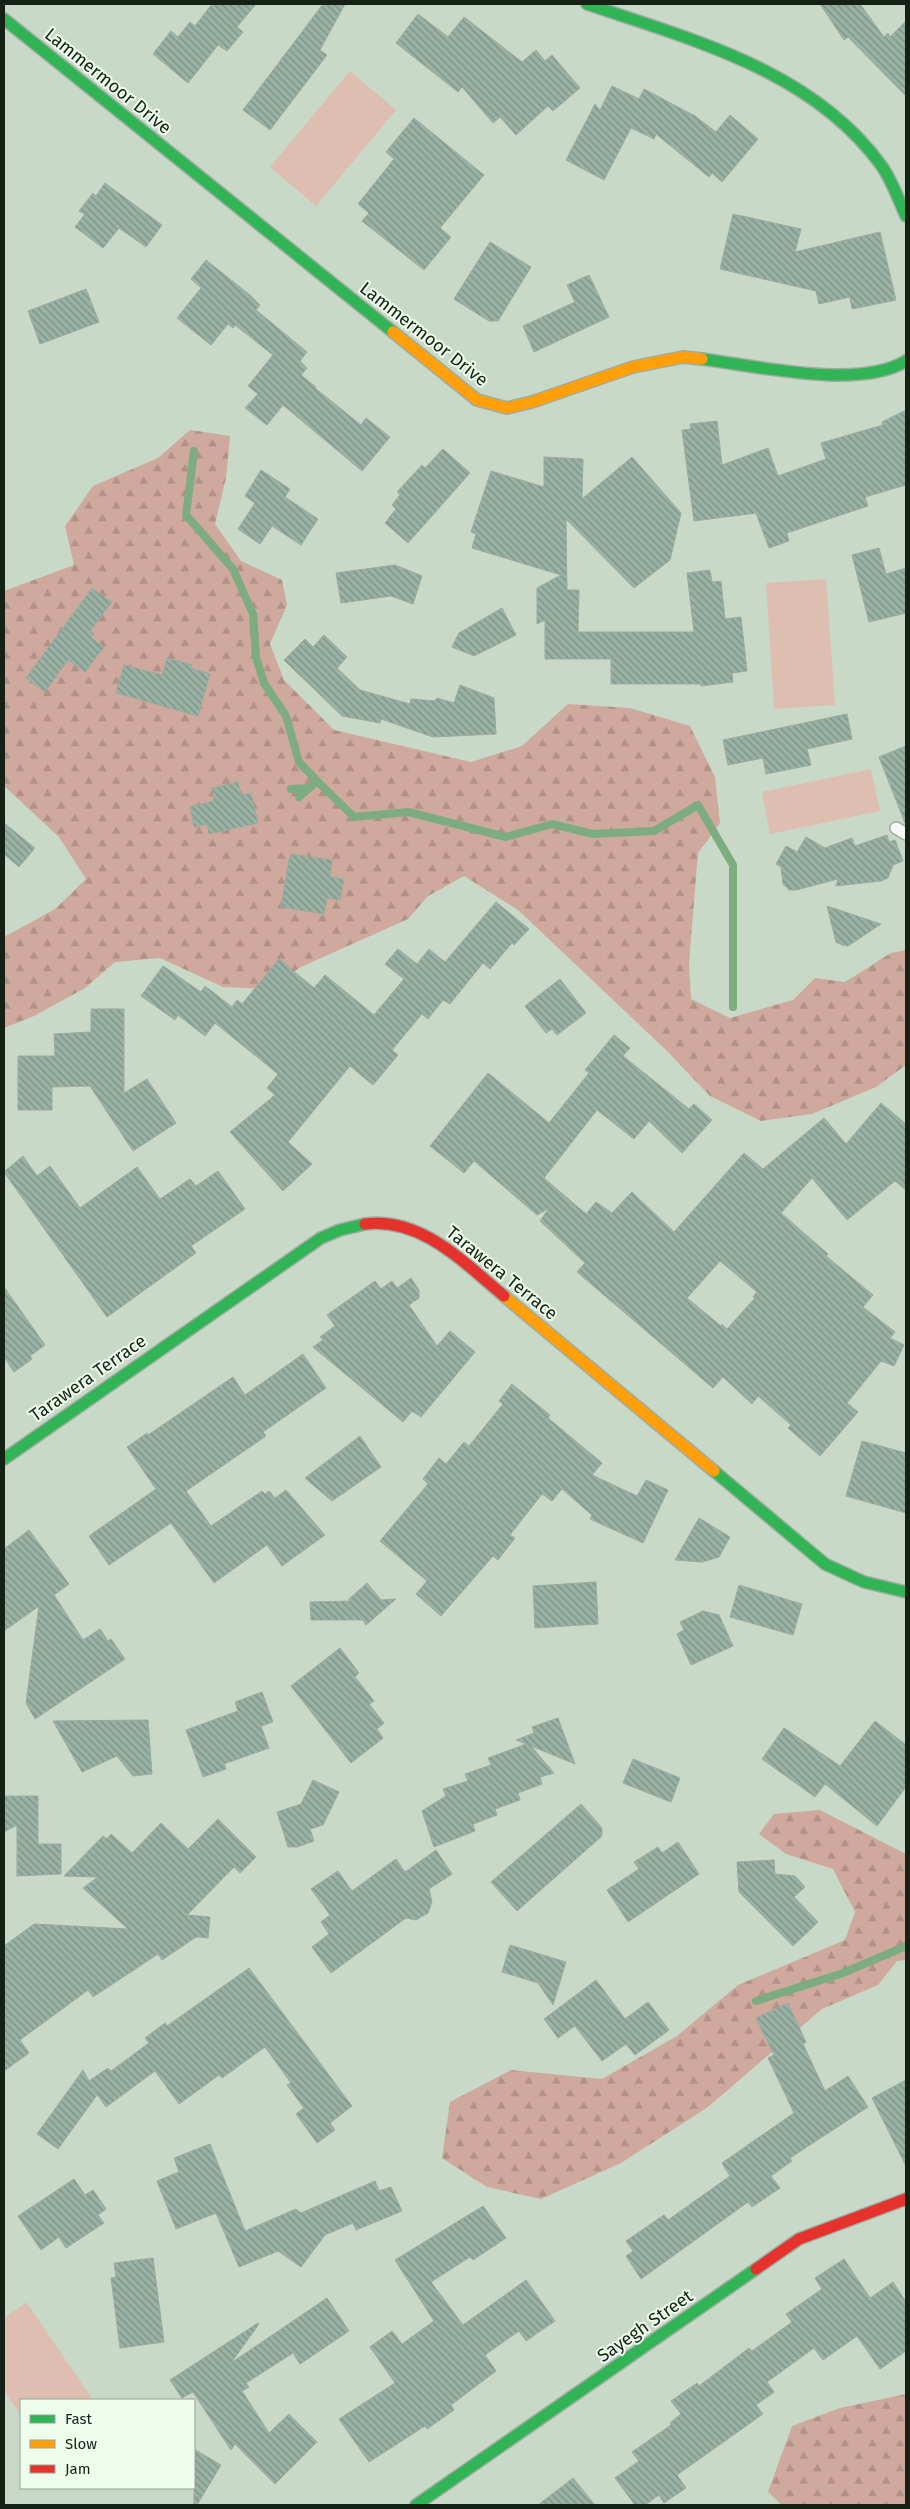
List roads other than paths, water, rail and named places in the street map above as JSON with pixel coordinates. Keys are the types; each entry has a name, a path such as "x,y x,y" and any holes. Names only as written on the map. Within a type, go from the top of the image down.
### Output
{"street":[{"path":"587,4 753,64 817,100 848,126 882,166 906,216"},
{"name":"Lammermoor Drive","path":"4,19 477,400 507,408 532,402 633,367 683,356 829,376 875,372 898,366 906,361"},
{"name":"Tarawera Terrace","path":"4,1459 321,1238 341,1228 378,1221 398,1224 436,1240 825,1564 868,1583 906,1592"},
{"name":"Sayegh Street","path":"416,2505 800,2240 906,2199"}],"waterway":[{"path":"194,451 186,515 233,569 253,614 256,657 264,683 286,716 299,762 317,781"},
{"path":"299,797 317,781 354,817 408,812 506,837 552,824 593,834 654,831 698,805 733,865 733,1007"},
{"path":"291,789 309,788"},
{"path":"756,2001 843,1973 906,1946"}]}
